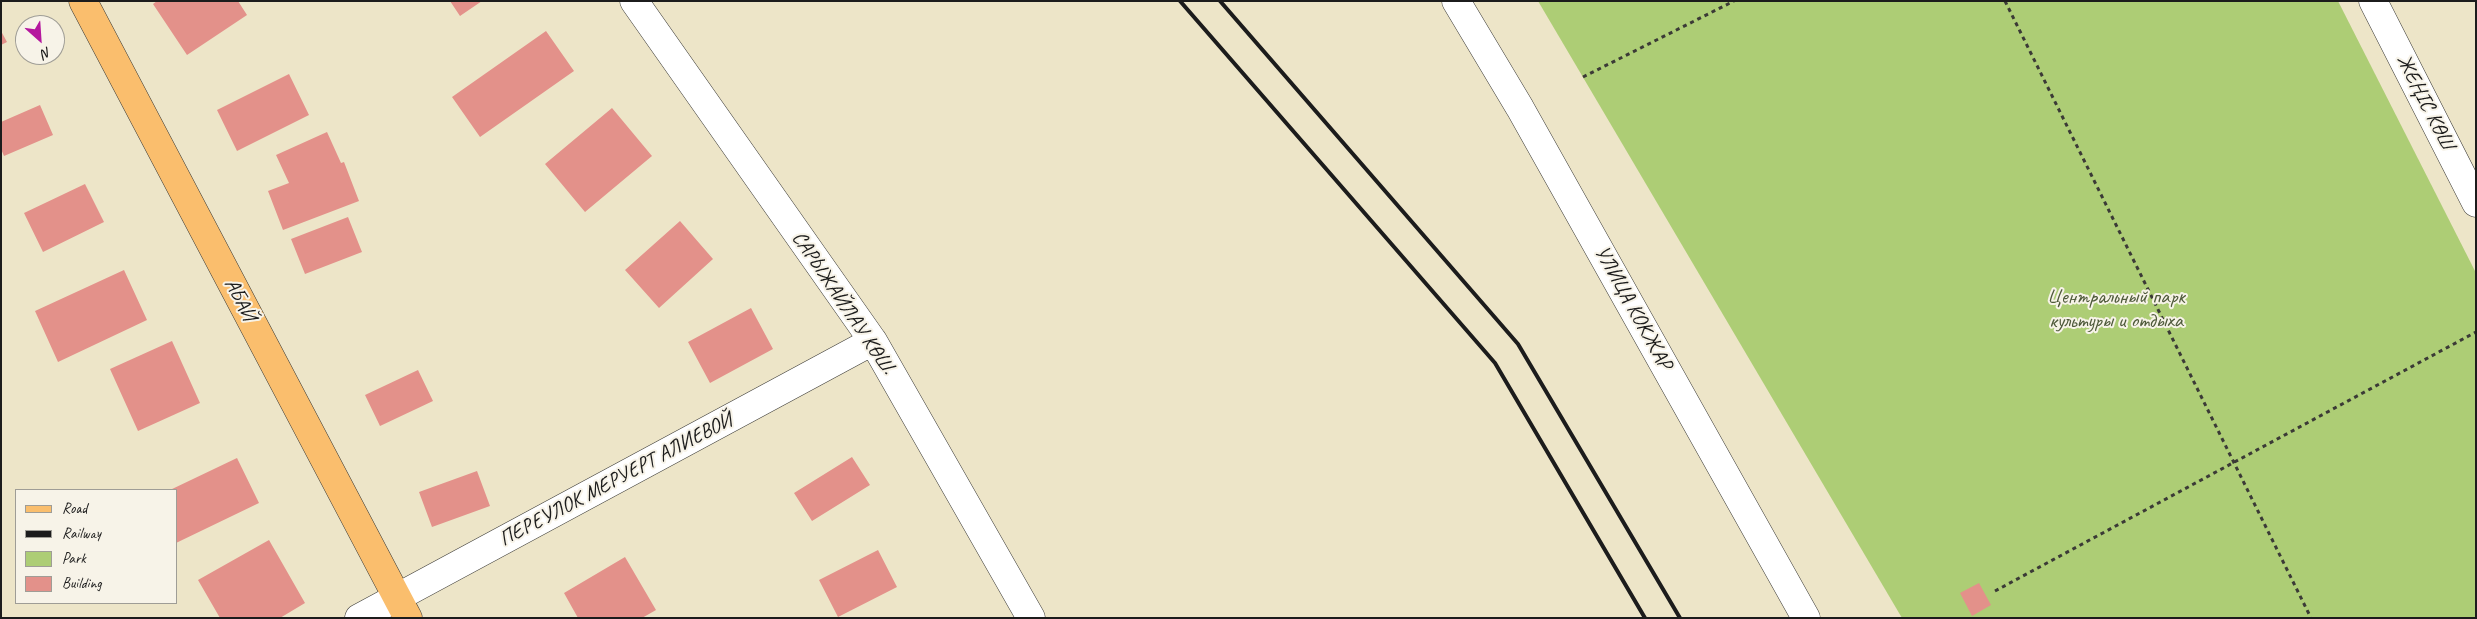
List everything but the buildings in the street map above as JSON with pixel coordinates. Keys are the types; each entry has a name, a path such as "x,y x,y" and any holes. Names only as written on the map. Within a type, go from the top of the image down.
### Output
{"main road":[{"name":"АБАЙ","path":"83,1 402,608"}],"street":[{"name":"САРЫЖАЙЛАУ КӨШ.","path":"634,1 872,341 1031,618"},
{"name":"УЛИЦА КОКЖАР","path":"1456,1 1520,108 1806,618"},
{"name":"ЖЕҢІС КӨШ","path":"2374,1 2476,203"},
{"name":"ПЕРЕУЛОК МЕРУЕРТ АЛИЕВОЙ","path":"359,618 402,608 872,341"}],"path":[{"path":"1583,77 1734,1"},
{"path":"2005,1 2311,618"},
{"path":"1995,591 2476,332"}],"green space":[{"name":"Центральный парк культуры и отдыха","path":"1538,1 2338,1 2476,273 2476,618 1902,618"}],"railway":[{"path":"1180,1 1495,363 1645,618"},
{"path":"1220,1 1518,344 1680,618"}]}
